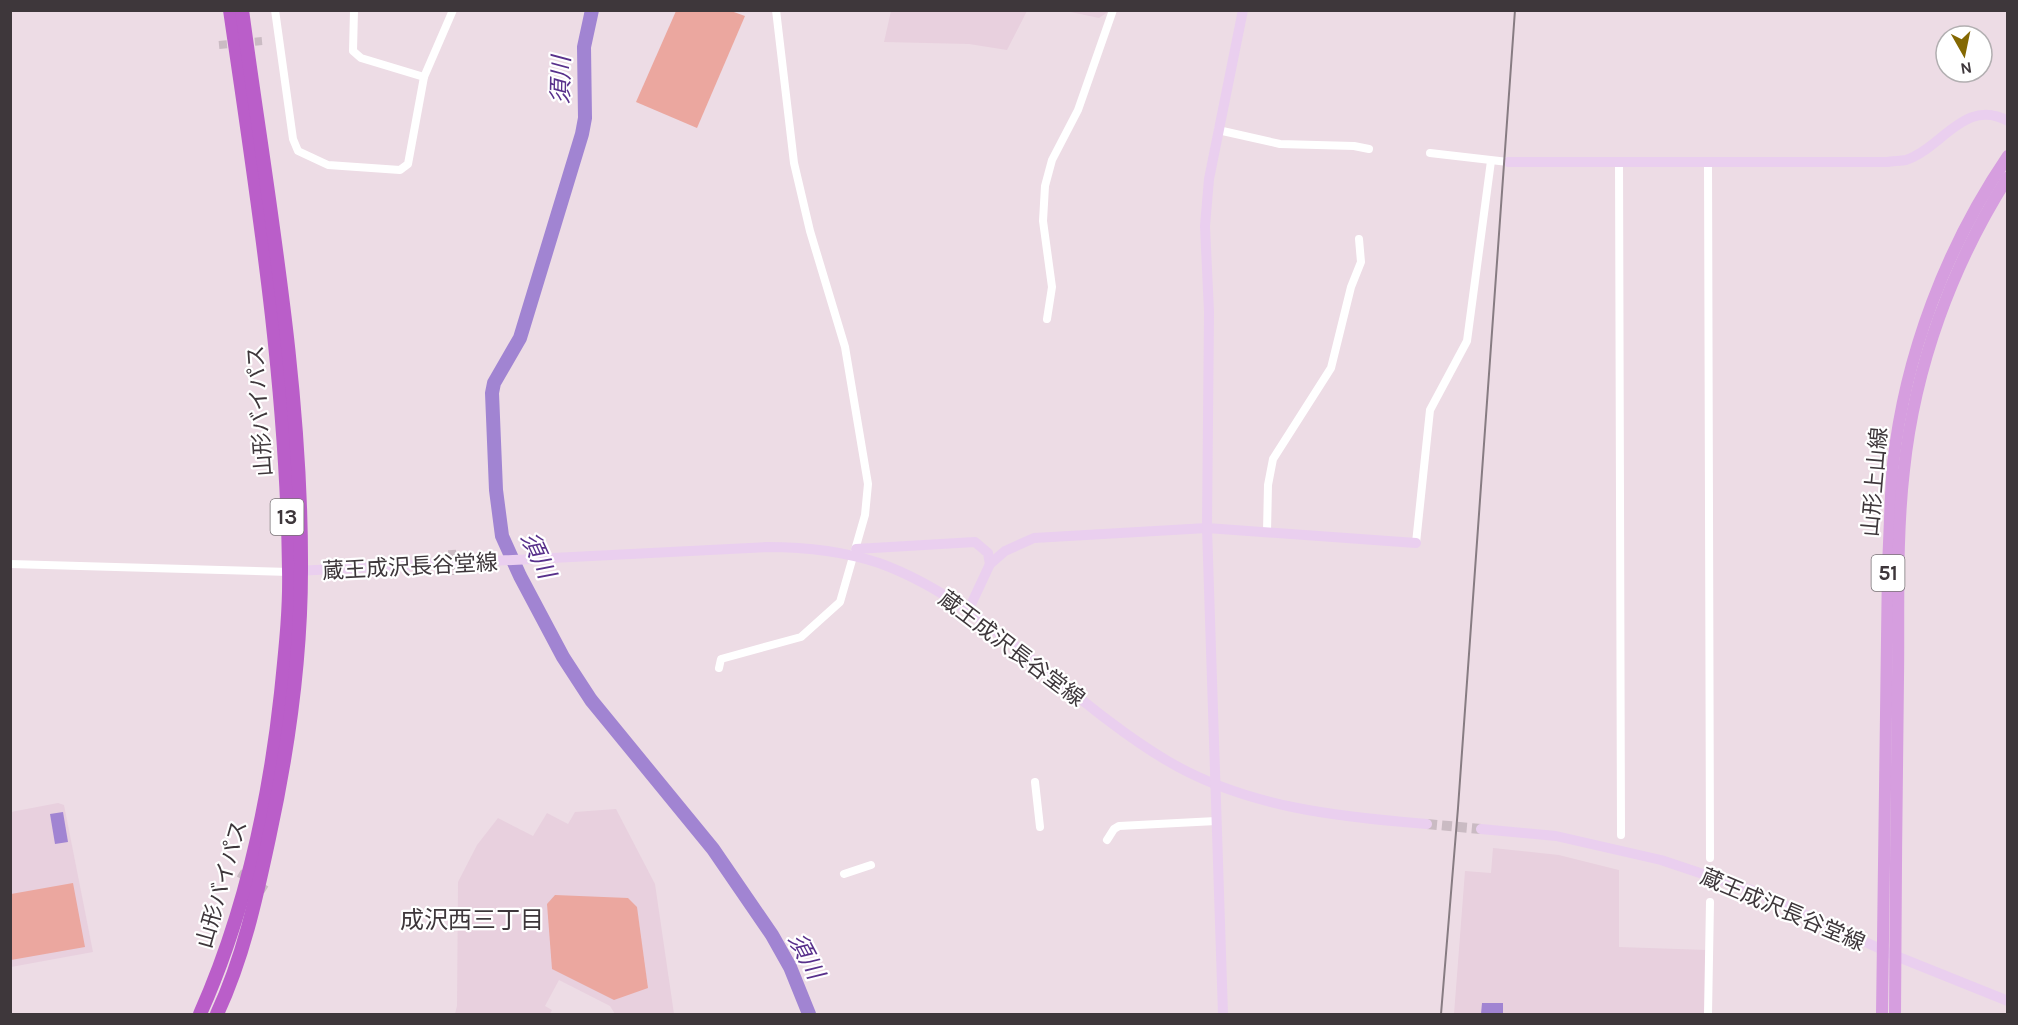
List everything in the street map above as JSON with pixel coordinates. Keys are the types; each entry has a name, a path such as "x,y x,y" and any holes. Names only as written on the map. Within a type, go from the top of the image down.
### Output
{"highway":[{"name":"山形バイパス","path":"200,1014 236,917 268,792 295,572 277,359 230,10"},
{"name":"山形バイパス","path":"217,1014 243,949 279,793 297,653 295,572 298,454 288,343 242,10"}],"main road":[{"name":"山形上山線","path":"1882,1014 1889,554 1893,464 1913,360 1931,304 1982,193 2007,156"},
{"name":"山形上山線","path":"1895,1014 1899,584 1904,469 1915,405 1940,314 1974,234 2007,177"}],"street":[{"path":"275,10 293,139 298,151 328,165 400,170 408,164 424,77 453,10"},
{"path":"354,10 353,51 361,58 424,77"},
{"path":"719,668 721,659 801,637 840,602 865,515 867,473 845,347 810,231 794,163 776,10"},
{"path":"1047,319 1052,287 1042,210 1045,186 1052,160 1078,110 1113,10"},
{"path":"1223,1014 1207,528 1209,324 1205,226 1209,179 1243,10"},
{"path":"1430,153 1508,162 1887,162 1906,160 1976,115 1995,114 2007,121"},
{"path":"1218,130 1280,144 1354,146 1369,149"},
{"path":"968,611 990,564 1005,551 1034,537 1207,528 1416,543 1430,410 1467,341 1491,161"},
{"path":"1619,162 1621,835"},
{"path":"1708,162 1710,858"},
{"path":"1267,532 1268,485 1273,459 1331,368 1351,287 1361,262 1359,239"},
{"path":"855,553 975,542 983,546 988,553 990,564"},
{"name":"蔵王成沢長谷堂線","path":"295,572 788,547 855,553 914,578 968,611 1116,728 1168,761 1217,784 1310,812 1427,824"},
{"path":"10,564 295,572"},
{"path":"1035,782 1040,827"},
{"path":"1107,840 1114,829 1119,826 1216,821"},
{"name":"蔵王成沢長谷堂線","path":"1481,829 1556,836 1661,860 1751,890 1882,950 2007,1001"},
{"path":"844,874 871,865"},
{"path":"1708,1014 1710,902"}],"shaded area":[{"path":"891,10 1027,11 1007,50 969,44 884,42"},
{"path":"676,11 731,11 745,16 697,128 636,102"},
{"path":"1066,11 1109,11 1099,18"},
{"path":"58,803 64,805 93,952 11,967 11,812"},
{"path":"616,809 655,884 674,1014 615,1014 610,1006 559,980 545,1006 552,1010 550,1014 455,1014 457,1006 458,882 477,845 498,818 533,836 547,813 568,824 575,812"},
{"path":"63,812 68,842 55,844 50,814"},
{"path":"1493,848 1559,855 1619,870 1619,947 1707,950 1705,1014 1454,1014 1465,871 1491,873"},
{"path":"73,883 85,947 11,960 11,894"},
{"path":"555,895 628,898 637,907 648,988 614,1000 552,969 547,904"},
{"path":"1482,1003 1503,1003 1503,1014 1481,1014"}],"waterway":[{"name":"須川","path":"592,10 584,47 585,118 582,134 520,338 494,383 492,393 496,490 502,536 520,576 563,657 591,700 713,849 772,935 790,967 809,1014"}],"tunnel":[{"path":"219,45 262,41"},
{"path":"452,550 453,575"},
{"path":"1427,824 1481,829"},
{"path":"239,873 268,891"}],"railway":[{"path":"1441,1014 1458,808 1515,10"}],"district":[{"name":"成沢西三丁目","path":"472,920"}]}
